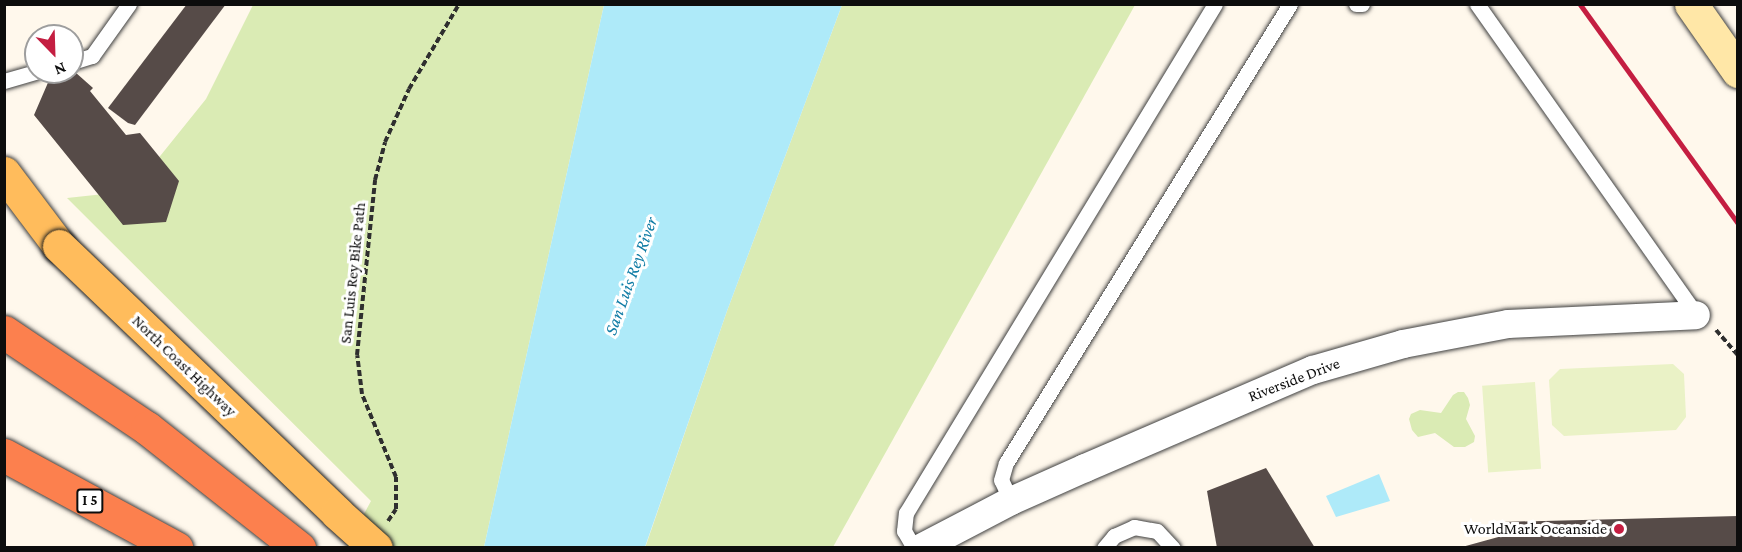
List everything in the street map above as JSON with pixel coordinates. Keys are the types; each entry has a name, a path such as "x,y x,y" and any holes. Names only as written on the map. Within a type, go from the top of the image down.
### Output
{"highway":[{"path":"4,332 147,429 299,548"},
{"name":"I 5","path":"4,455 176,548"}],"main road":[{"path":"1690,4 1737,71"},
{"name":"North Coast Highway","path":"4,173 59,246 329,505 380,536"}],"street":[{"name":"Riverside Drive","path":"921,548 1011,501 1313,370 1403,344 1508,324 1696,315"}],"lane":[{"path":"84,58 92,56 129,4"},
{"path":"914,548 904,531 906,513 1215,4"},
{"path":"1011,501 1001,480 1006,463 1290,4"},
{"path":"1356,4 1362,4"},
{"path":"1477,4 1696,315"},
{"path":"4,81 24,75"},
{"path":"1104,548 1114,536 1134,527 1157,531 1173,548"}],"path":[{"name":"San Luis Rey Bike Path","path":"380,536 396,509 396,477 362,394 357,355 375,180 384,142 410,89 459,4"},
{"path":"1696,315 1722,334 1737,355"}],"green space":[{"path":"253,5 604,5 484,547 346,547 371,501 67,198 132,191 206,99"},
{"path":"842,5 1135,5 833,547 645,548 727,311"},
{"path":"1673,364 1684,374 1686,417 1676,430 1564,436 1552,425 1549,380 1560,369"},
{"path":"1535,382 1541,469 1488,472 1482,386"},
{"path":"1464,392 1468,398 1470,405 1466,419 1475,436 1474,442 1465,447 1454,447 1435,433 1418,437 1412,430 1409,419 1411,414 1420,410 1441,413 1453,395"}],"water":[{"name":"San Luis Rey River","path":"604,5 842,5 727,311 645,547 484,547"},
{"path":"1379,474 1390,501 1336,517 1326,496"}],"building":[{"path":"187,4 226,4 135,125 128,123 108,108"},
{"path":"84,80 93,88 90,91 126,135 140,133 179,181 166,222 123,225 34,115 47,84 84,84"},
{"path":"1266,468 1315,548 1217,548 1207,491"},
{"name":"WorldMark Oceanside","path":"1738,516 1738,548 1462,547 1502,536 1501,522"}],"railway":[{"path":"1580,4 1738,223"}],"place":[{"name":"WorldMark Oceanside","path":"1619,529"}]}
